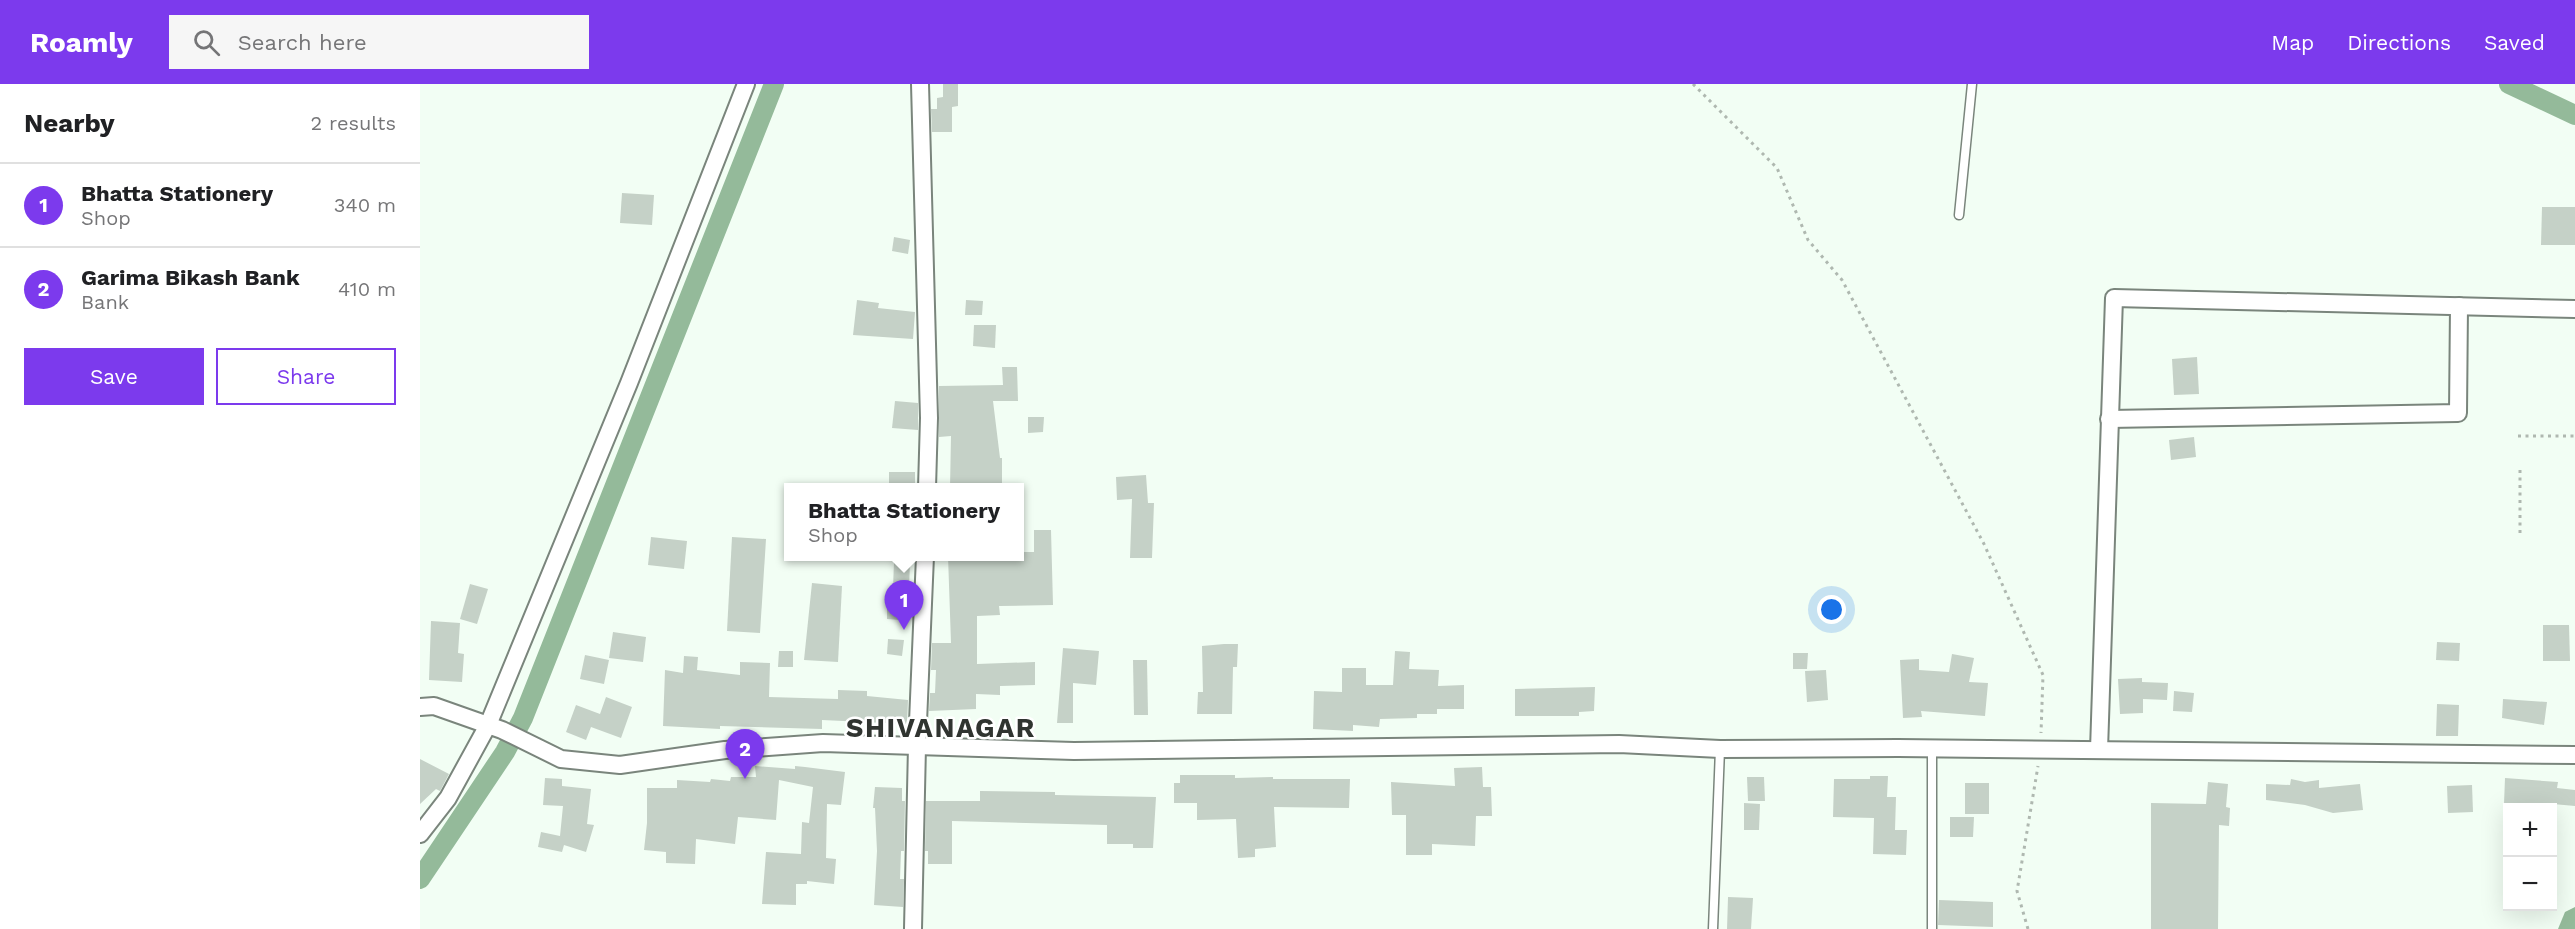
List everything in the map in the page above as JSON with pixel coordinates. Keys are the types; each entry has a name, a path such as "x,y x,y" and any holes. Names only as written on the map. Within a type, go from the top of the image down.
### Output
{"street":[{"path":"420,834 448,798 495,728 747,84"},
{"path":"920,84 929,418 927,483"},
{"path":"2098,750 2114,298 2575,309"},
{"path":"2109,419 2458,413 2459,306"},
{"path":"913,929 916,746 925,561"},
{"path":"420,707 434,706 495,728 561,759 620,765 725,750 823,743 1074,751 1619,744 1720,749 2575,755"}],"lane":[{"path":"1959,215 1972,84"},
{"path":"1713,929 1720,749"},
{"path":"1932,749 1932,929"}],"path":[{"path":"1693,84 1777,168 1808,240 1842,280 1984,544 2043,675 2041,750 2017,891 2028,929"},
{"path":"2518,436 2575,435"},
{"path":"2520,470 2520,535"}],"shaded area":[{"path":"2575,907 2575,929 2558,929 2565,912"}],"building":[{"path":"943,84 958,84 958,106 952,107 952,132 932,132 931,109 937,109 937,98 943,97"},
{"path":"622,193 654,195 652,225 620,223"},
{"path":"2542,207 2575,207 2575,245 2541,245"},
{"path":"894,237 910,240 908,254 892,251"},
{"path":"857,300 879,303 878,308 915,312 913,339 853,335"},
{"path":"966,300 983,301 982,315 965,315"},
{"path":"974,325 996,325 995,348 973,346"},
{"path":"2197,357 2199,394 2174,395 2172,359"},
{"path":"1002,367 1017,367 1018,401 993,401 1000,458 1002,458 1002,483 950,483 951,436 939,437 939,386 1003,385"},
{"path":"895,401 918,403 918,430 892,428"},
{"path":"1028,417 1044,417 1043,432 1028,433"},
{"path":"2194,437 2196,457 2171,460 2169,440"},
{"path":"889,472 915,472 915,483 889,483"},
{"path":"1146,475 1148,503 1154,503 1152,558 1130,558 1132,499 1117,500 1116,477"},
{"path":"1034,530 1051,530 1053,605 999,606 1000,615 977,616 977,664 1035,662 1035,685 1000,686 1000,695 976,694 976,709 929,711 930,693 935,693 936,670 931,670 932,643 951,643 948,561 1024,561 1024,552 1034,552"},
{"path":"651,537 687,541 684,569 648,565"},
{"path":"732,537 766,539 760,633 727,631"},
{"path":"894,562 910,562 909,588 893,588"},
{"path":"812,583 842,586 838,662 804,660"},
{"path":"470,584 488,589 477,624 460,619"},
{"path":"887,604 901,605 900,620 887,619"},
{"path":"431,621 460,623 458,653 464,654 462,682 429,680"},
{"path":"2543,625 2569,625 2570,661 2543,661"},
{"path":"613,632 646,637 643,662 609,658"},
{"path":"888,639 904,640 902,656 887,654"},
{"path":"2437,642 2460,643 2459,661 2436,660"},
{"path":"1238,644 1237,667 1233,667 1232,714 1197,714 1198,692 1203,692 1202,646"},
{"path":"1063,648 1099,651 1096,685 1073,683 1073,723 1057,723"},
{"path":"779,651 793,651 793,667 778,667"},
{"path":"1395,651 1410,652 1409,669 1439,670 1438,686 1464,685 1464,709 1437,709 1437,714 1417,714 1417,718 1380,719 1379,727 1353,725 1353,731 1313,729 1314,691 1342,692 1342,668 1366,668 1366,685 1393,685"},
{"path":"1793,653 1808,653 1807,669 1793,669"},
{"path":"1952,654 1974,658 1969,682 1988,683 1985,716 1921,711 1922,717 1903,718 1900,660 1919,659 1919,670 1949,672"},
{"path":"585,655 609,660 604,684 580,679"},
{"path":"684,656 698,657 697,670 740,675 740,662 770,663 769,697 838,699 838,690 867,691 867,696 908,700 907,724 822,720 822,729 720,726 720,729 663,726 665,670 683,673"},
{"path":"1133,660 1147,660 1148,715 1134,715"},
{"path":"1826,670 1828,700 1807,702 1805,671"},
{"path":"2142,678 2142,682 2168,683 2167,700 2143,699 2143,713 2120,714 2118,679"},
{"path":"1595,687 1594,711 1579,712 1579,716 1515,716 1515,689"},
{"path":"2174,691 2194,693 2192,712 2173,711"},
{"path":"606,697 632,707 621,738 591,727 586,740 566,732 576,705 600,714"},
{"path":"2503,699 2547,702 2544,725 2502,718"},
{"path":"2437,704 2459,705 2458,736 2436,736"},
{"path":"420,759 449,774 440,791 436,789 420,804"},
{"path":"755,766 795,769 795,766 845,772 841,805 827,804 826,858 836,859 834,884 807,881 807,884 796,884 796,905 762,904 766,852 801,854 802,822 809,823 813,787 779,780 776,820 738,817 735,844 696,839 695,864 666,863 666,852 644,850 647,788 677,788 677,780 710,782 711,779 730,781 731,777 756,777"},
{"path":"1482,767 1483,787 1491,787 1492,816 1476,816 1475,846 1432,844 1432,855 1406,855 1406,815 1392,815 1391,782 1455,786 1454,768"},
{"path":"1180,775 1235,775 1235,778 1273,777 1273,779 1350,779 1349,808 1274,807 1276,847 1255,849 1255,857 1238,858 1236,819 1197,820 1197,803 1174,803 1174,783 1180,783"},
{"path":"1870,776 1888,776 1887,797 1896,797 1895,830 1907,830 1906,855 1873,854 1874,818 1833,817 1834,779 1870,779"},
{"path":"1747,777 1764,777 1765,801 1748,801"},
{"path":"545,778 562,779 562,786 591,789 587,824 594,825 586,852 564,845 562,852 538,847 541,832 560,836 563,806 543,805"},
{"path":"2505,778 2558,782 2557,788 2575,790 2575,806 2557,803 2504,803"},
{"path":"2291,779 2305,782 2319,780 2319,788 2360,784 2363,810 2333,813 2305,805 2266,800 2266,784 2290,785"},
{"path":"2208,782 2228,784 2226,807 2230,808 2229,826 2219,825 2218,929 2151,929 2151,803 2206,804"},
{"path":"1965,783 1989,783 1989,814 1965,814"},
{"path":"2472,785 2473,812 2448,813 2447,786"},
{"path":"875,787 902,788 902,801 905,801 904,851 901,851 900,879 904,879 903,907 874,905 877,851 875,808 873,808"},
{"path":"980,791 1156,797 1153,848 1133,848 1133,844 1107,844 1107,825 952,821 952,864 928,864 928,851 925,851 926,801 980,801"},
{"path":"1744,803 1760,804 1759,830 1744,830"},
{"path":"1950,817 1974,817 1973,837 1950,837"},
{"path":"1728,897 1753,898 1751,929 1727,929"},
{"path":"1939,900 1993,902 1993,927 1938,925"}],"waterway":[{"path":"420,879 505,752 523,718 774,84"},
{"path":"2509,84 2575,115"}],"place":[{"name":"Bhatta Stationery","path":"904,630"},
{"name":"Garima Bikash Bank","path":"745,779"}],"district":[{"name":"SHIVANAGAR","path":"941,728"}]}
